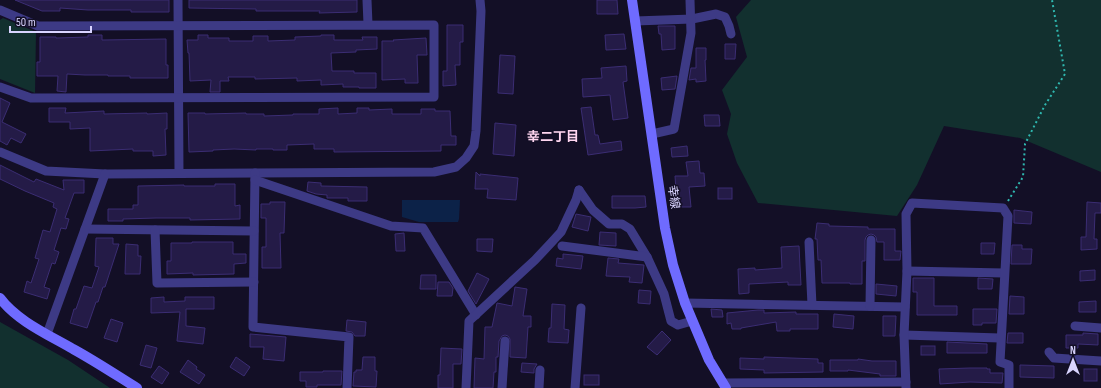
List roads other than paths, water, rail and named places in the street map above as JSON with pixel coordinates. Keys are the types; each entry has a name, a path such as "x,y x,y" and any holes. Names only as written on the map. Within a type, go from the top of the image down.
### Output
{"street":[{"path":"178,0 179,173"},
{"path":"368,0 368,24"},
{"path":"0,152 46,172 105,174 179,173 255,176 434,172 456,167 466,158 474,146 482,11 480,0"},
{"name":"幸線","path":"632,0 665,228 673,265 692,321 709,360 724,385"},
{"path":"652,134 674,129 691,33 692,19 690,0"},
{"path":"0,10 38,26 434,25 434,97 31,98 0,87"},
{"path":"635,21 692,19 716,14 724,17 731,34"},
{"path":"47,334 105,174"},
{"path":"255,176 253,327 349,337 347,388"},
{"path":"255,176 391,226 423,228 476,316"},
{"path":"466,388 469,321 535,260 561,232 579,190 593,210 610,224 622,224 630,229 647,256 664,294 671,321 678,325 692,321"},
{"path":"724,385 906,385 904,334 907,271 906,214 912,204 1003,208 1008,216 1000,338 1000,362 1009,365 1009,388"},
{"path":"85,229 254,231"},
{"path":"155,230 157,283 254,282"},
{"path":"870,306 872,240"},
{"path":"809,242 812,305"},
{"path":"562,246 647,256"},
{"path":"907,271 1004,273"},
{"path":"0,298 20,319 98,363 137,388"},
{"path":"686,303 905,307"},
{"path":"575,388 581,308"},
{"path":"1075,326 1101,328"},
{"path":"904,334 1000,338"},
{"path":"502,388 505,341"},
{"path":"1049,352 1054,358 1101,361"},
{"path":"539,388 540,370"}],"water":[{"path":"402,200 460,200 458,222 419,222 402,217"}],"district":[{"name":"幸二丁目","path":"553,136"}]}
